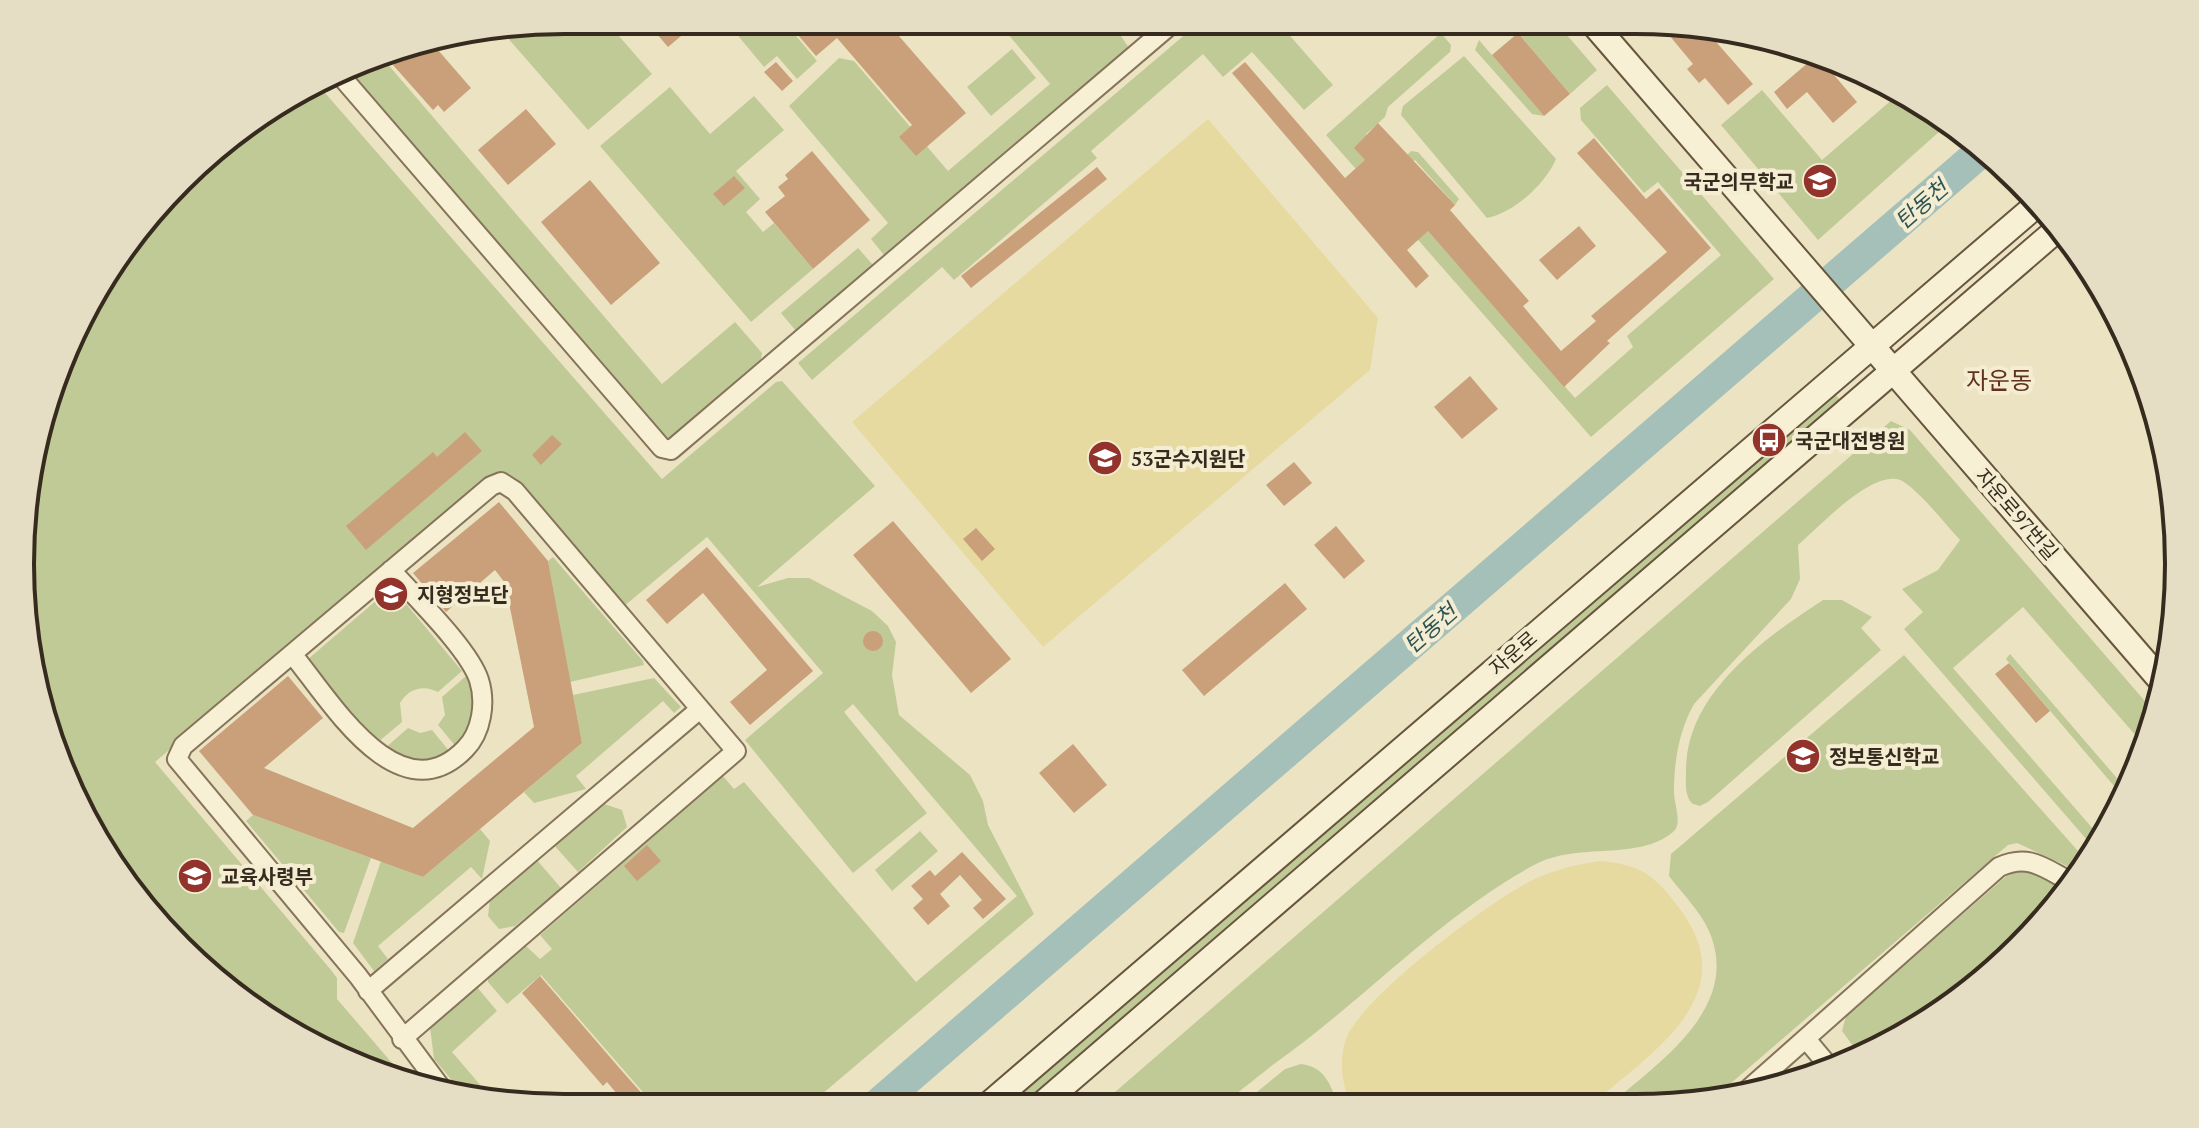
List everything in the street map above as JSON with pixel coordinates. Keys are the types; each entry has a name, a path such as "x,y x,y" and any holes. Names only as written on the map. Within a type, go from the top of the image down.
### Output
{"street":[{"path":"346,81 662,448 671,450 1160,34"},
{"name":"자운로97번길","path":"1602,34 2154,672"},
{"name":"자운로","path":"1001,1094 2029,211"},
{"name":"자운로","path":"1054,1094 2050,235"},
{"path":"402,1039 736,751 509,485 501,482 491,486 183,746 177,759 368,991 402,1039 432,1077"},
{"path":"293,655 381,757 420,769 435,767 458,756 469,746 480,722 479,678 464,654 391,570"},
{"path":"368,991 700,709"},
{"path":"1761,1079 1999,867 2016,860 2030,861 2062,877"},
{"path":"1806,1039 1823,1059"}],"green space":[{"path":"617,34 652,74 588,130 507,38"},
{"path":"737,34 795,34 817,61 797,79 777,56 764,67"},
{"path":"1008,34 1120,34 1129,48 884,255 871,239 888,223 789,106 839,58 854,61 948,171 1050,84"},
{"path":"1186,34 1288,34 1333,85 1304,110 1252,52 1223,77 1203,54 1091,151 1097,158 954,280 942,267 812,380 798,363"},
{"path":"1442,34 1451,45 1450,52 1388,107 1385,117 1366,134 1395,168 1411,151 1418,152 1459,199 1455,205 1415,160 1396,176 1428,231 1575,398 1633,347 1627,336 1721,255 1658,182 1644,193 1581,120 1580,108 1607,85 1774,279 1591,437 1326,135"},
{"path":"1519,34 1566,34 1597,70 1570,94"},
{"path":"1479,40 1544,116 1532,114 1475,50"},
{"path":"1012,49 1036,78 991,116 967,87"},
{"path":"1464,56 1556,159 1545,178 1528,196 1508,210 1487,218 1401,115 1403,106"},
{"path":"388,64 662,384 735,322 762,353 760,367 674,436 667,438 659,434 353,78"},
{"path":"670,87 710,134 754,96 784,130 736,171 760,199 746,212 763,232 774,223 813,269 751,322 600,146"},
{"path":"1762,90 1822,160 1891,100 1940,131 1818,240 1721,125"},
{"path":"324,92 662,479 776,382 782,381 875,486 757,587 788,578 809,578 872,611 888,626 896,642 892,675 899,715 970,775 983,801 988,825 1034,914 822,1094 645,1094 541,975 507,1004 488,982 488,977 526,946 540,959 552,949 540,935 723,776 734,789 744,782 916,982 1017,896 853,704 844,712 927,813 853,873 745,740 823,673 707,537 623,607 510,475 491,476 155,762 331,970 337,978 337,999 395,1066 361,1054 299,1023 241,984 189,939 123,858 74,767 52,701 39,633 34,564 39,495 52,427 74,361 105,299 144,241 189,189 270,123"},
{"path":"858,248 873,265 796,331 781,313"},
{"path":"1834,393 1840,400 1035,1094 1022,1094"},
{"path":"1891,421 1910,430 2146,703 2136,736 2023,607 1953,668 2094,830 2087,840 1904,629 1923,612 1902,589 1938,570 1960,540 1904,482 1893,479 1879,482 1849,500 1798,545 1800,579 1791,599 1694,704 1676,758 1674,792 1678,819 1673,832 1659,841 1642,846 1570,854 1534,865 1466,909 1236,1094 1113,1094"},
{"path":"553,557 644,665 570,682 548,561"},
{"path":"392,587 462,671 438,692 421,688 407,694 400,703 402,722 377,743 307,660"},
{"path":"1823,600 1842,600 1872,617 1861,628 1881,650 1708,802 1700,806 1693,804 1688,797 1686,784 1690,742 1699,716 1714,692 1754,650"},
{"path":"2010,654 2119,780 2115,787 2006,659"},
{"path":"1904,655 2079,853 2069,867 2017,843 2008,845 1728,1085 1670,1093 1623,1094 1691,1030 1705,1008 1714,984 1716,958 1709,931 1696,909 1669,876 1671,854"},
{"path":"466,676 473,695 473,714 457,748 438,725 445,715 442,697"},
{"path":"654,678 681,707 674,713 663,701 576,776 586,789 534,803 524,792 582,743 573,695"},
{"path":"408,728 420,733 432,730 450,752 433,759 417,760 384,749"},
{"path":"604,804 622,810 627,827 578,872 553,844"},
{"path":"253,815 371,858 344,933 339,932 246,821"},
{"path":"480,829 490,841 482,879 471,867 378,946 388,959 374,971 353,943 381,861 423,877"},
{"path":"920,831 938,851 892,891 875,870"},
{"path":"536,859 561,888 515,926 499,929 488,916 490,899"},
{"path":"2023,869 2056,885 2010,939 1958,984 1900,1023 1853,1047 1842,1031 1846,1016 2010,873"},
{"path":"477,987 497,1011 452,1052 482,1087 453,1082 434,1059 430,1027"},
{"path":"1301,1064 1316,1069 1329,1083 1334,1094 1254,1094 1285,1069"}],"sand":[{"path":"1208,119 1378,318 1370,370 1043,647 852,422"},
{"path":"1600,861 1627,865 1646,874 1663,888 1680,909 1697,940 1702,969 1697,995 1683,1020 1663,1042 1604,1094 1346,1094 1342,1072 1346,1039 1375,1000 1426,954 1506,896 1525,884 1571,867"}],"building":[{"path":"657,34 683,34 668,47"},
{"path":"797,34 897,34 966,113 916,156 899,137 912,125 837,38 816,56"},
{"path":"1519,34 1570,94 1544,116 1492,55"},
{"path":"1669,35 1715,41 1753,84 1728,105 1705,78 1699,83 1687,69 1693,64"},
{"path":"438,50 471,88 444,112 438,105 433,110 393,65"},
{"path":"776,62 793,81 782,91 764,72"},
{"path":"1245,62 1345,178 1365,160 1354,148 1378,123 1455,205 1450,210 1529,301 1523,306 1561,351 1596,321 1591,316 1667,252 1577,153 1594,138 1646,199 1659,188 1711,248 1607,341 1610,343 1564,387 1428,231 1407,250 1429,276 1416,288 1232,73"},
{"path":"1808,63 1831,71 1857,102 1833,123 1807,92 1787,109 1774,92"},
{"path":"526,109 556,144 508,185 478,150"},
{"path":"812,151 870,220 813,269 765,212 785,196 778,187 788,179 785,175"},
{"path":"1097,167 1107,179 971,288 961,276"},
{"path":"734,176 745,188 724,206 713,194"},
{"path":"590,180 660,263 611,305 541,222"},
{"path":"1579,226 1596,246 1557,280 1539,260"},
{"path":"1470,376 1498,409 1462,439 1434,407"},
{"path":"465,432 482,451 366,550 346,526 433,452 437,457"},
{"path":"552,435 562,444 541,465 532,455"},
{"path":"1294,462 1312,483 1284,506 1266,485"},
{"path":"499,502 548,561 582,743 423,877 253,815 199,751 288,676 323,718 264,768 413,828 534,727 505,583 495,570 446,612 413,573"},
{"path":"893,521 1011,659 971,693 853,555"},
{"path":"1336,526 1365,561 1344,579 1314,545"},
{"path":"976,528 995,549 982,561 963,539"},
{"path":"707,547 813,671 750,725 730,702 767,670 703,593 667,624 646,600"},
{"path":"1285,583 1307,609 1204,696 1182,670"},
{"path":"869,631 877,631 883,641 877,651 869,651 863,645 863,637"},
{"path":"2009,663 2050,711 2036,723 1995,674"},
{"path":"1073,744 1107,785 1074,813 1039,773"},
{"path":"647,845 661,861 637,881 624,866"},
{"path":"962,852 1006,899 983,919 973,908 982,900 960,875 940,894 950,906 928,925 913,908 923,899 911,886 930,870 935,876"},
{"path":"540,976 643,1094 617,1094 607,1082 603,1086 522,993"}],"waterway":[{"name":"탄동천","path":"890,1094 1974,158"}],"place":[{"name":"국군의무학교","path":"1820,181"},
{"name":"국군대전병원","path":"1769,440"},
{"name":"53군수지원단","path":"1105,458"},
{"name":"지형정보단","path":"391,594"},
{"name":"정보통신학교","path":"1803,756"},
{"name":"교육사령부","path":"195,876"}],"district":[{"name":"자운동","path":"1999,380"}]}
